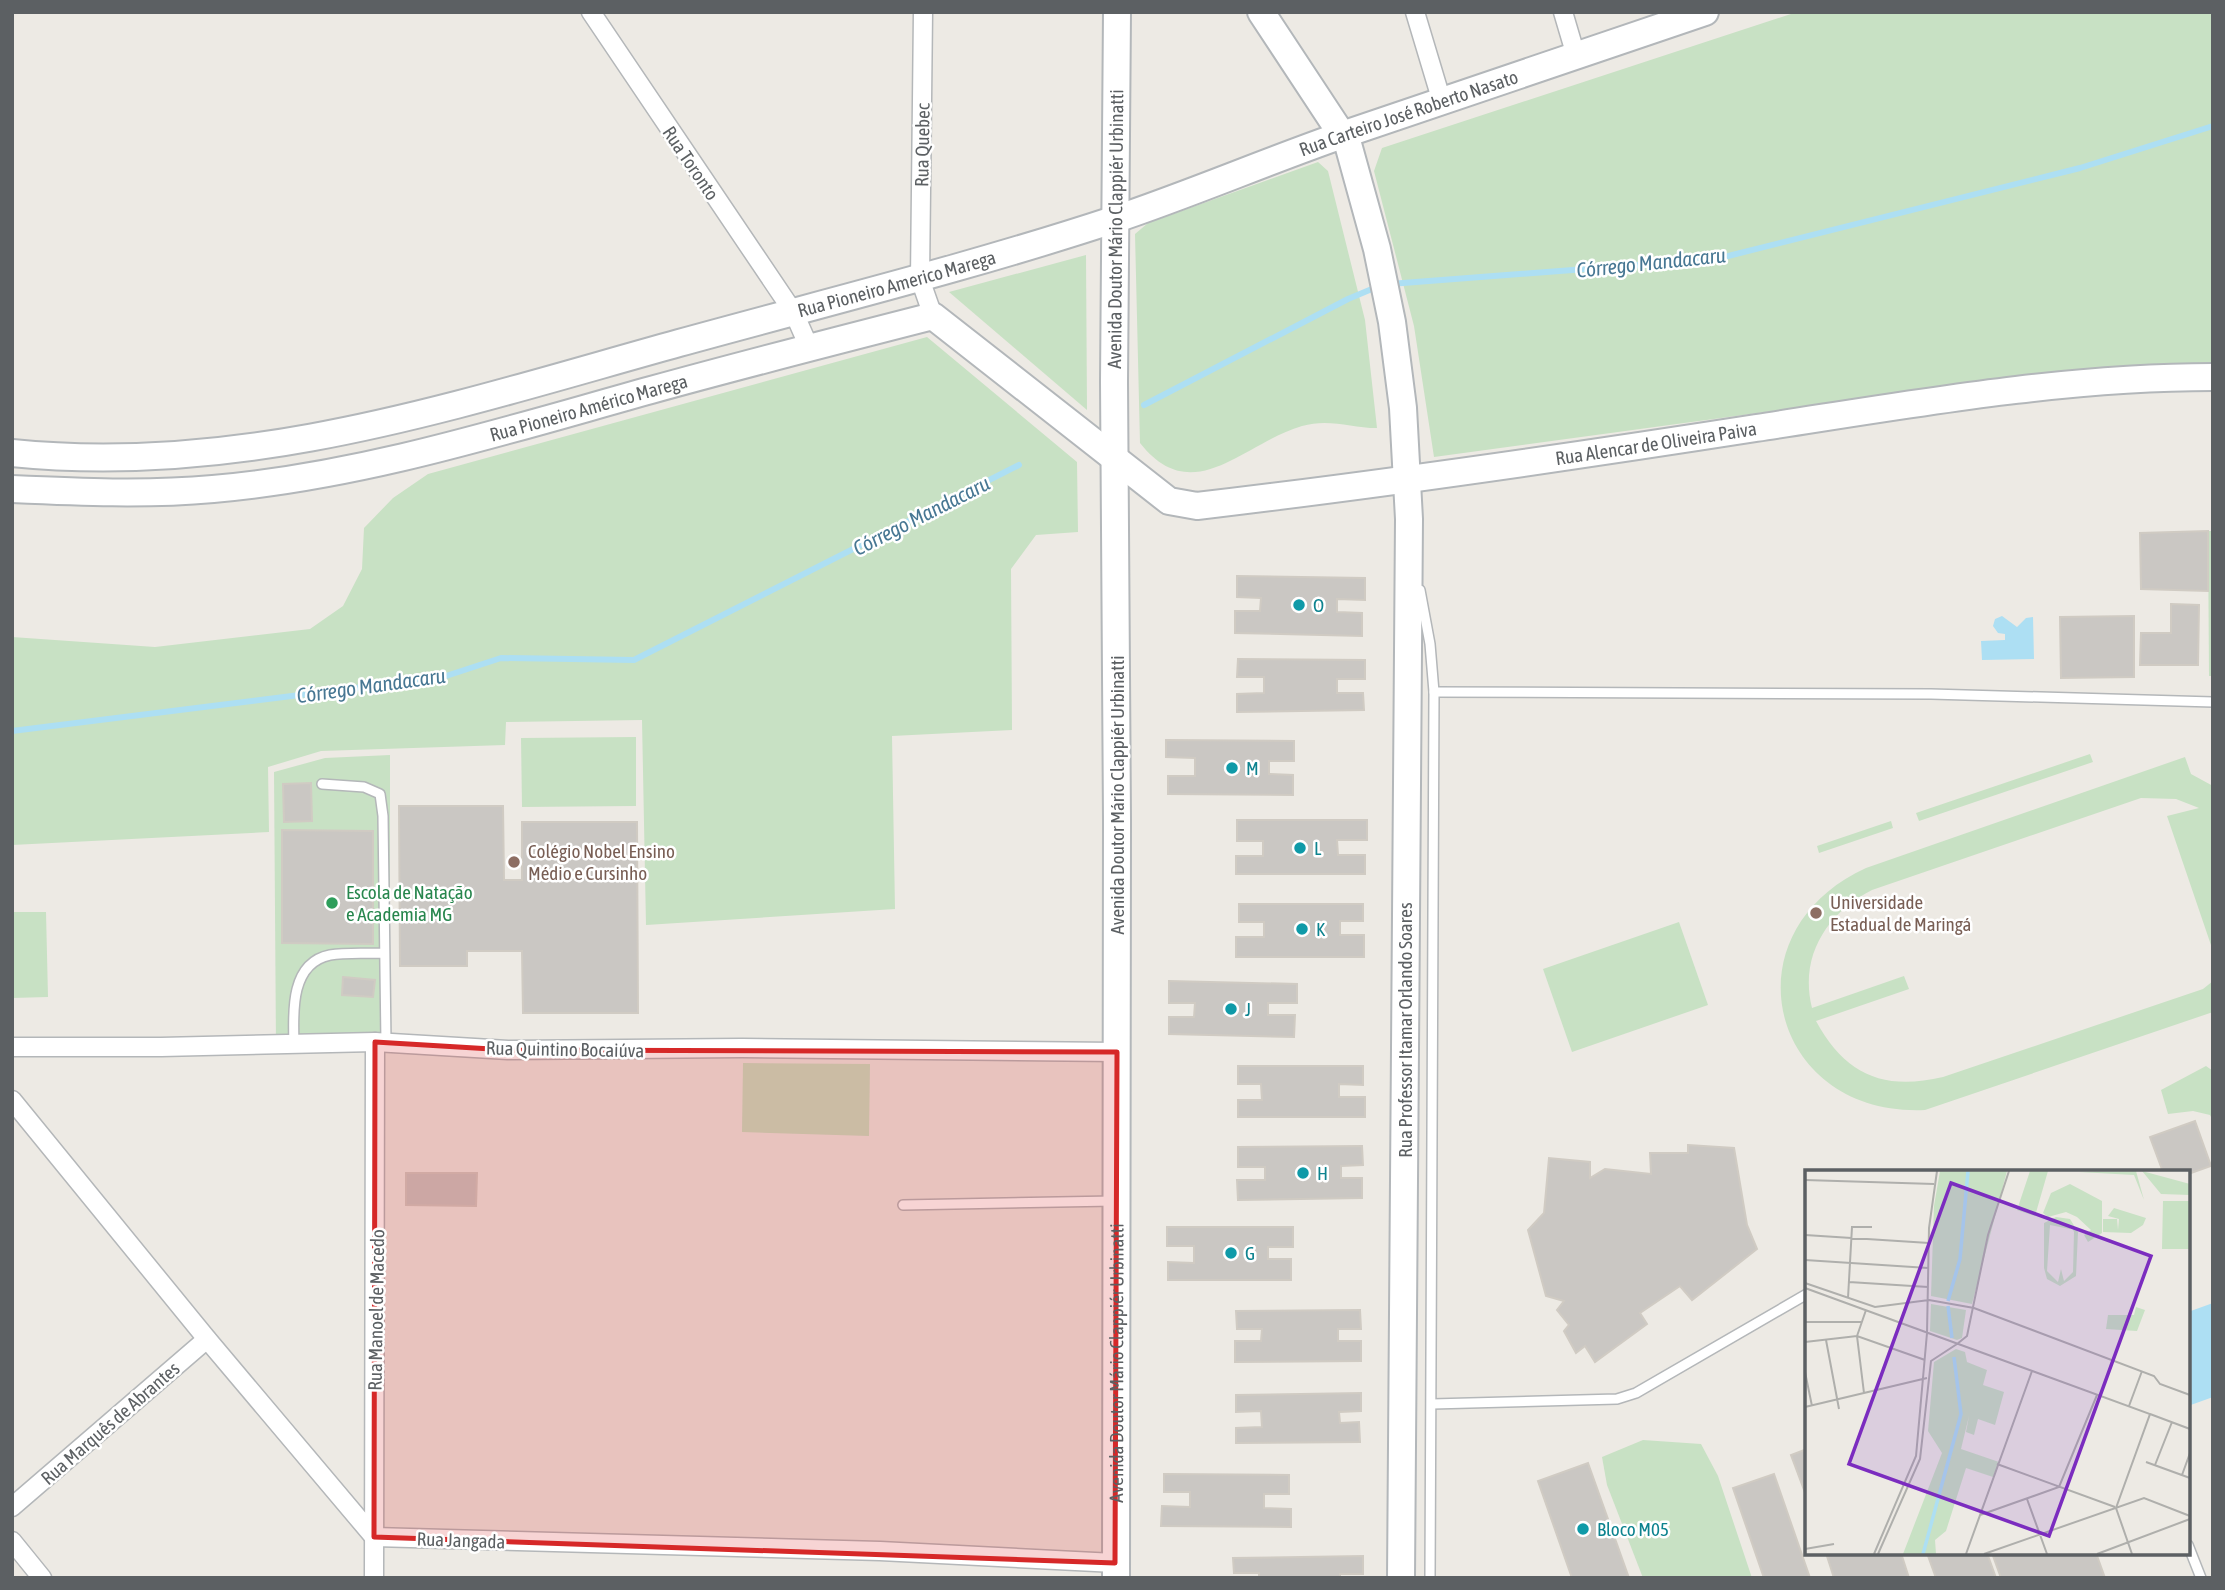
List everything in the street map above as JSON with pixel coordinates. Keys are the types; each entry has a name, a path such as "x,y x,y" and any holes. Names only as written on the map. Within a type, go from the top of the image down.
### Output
{"main road":[{"name":"Avenida Doutor Mário Clappiér Urbinatti","path":"1115,1570 1118,1201 1115,219 1117,12"},
{"path":"1261,12 1343,135 1377,249 1392,322 1409,481"},
{"name":"Rua Carteiro José Roberto Nasato","path":"1115,219 1343,135 1705,12"},
{"name":"Rua Pioneiro Americo Marega","path":"680,343 920,279 1115,219"},
{"path":"933,316 1116,456"},
{"name":"Rua Pioneiro Américo Marega","path":"12,489 119,493 214,489 346,469 477,440 809,347 933,316"},
{"name":"Rua Pioneiro Américo Marega","path":"12,453 128,457 225,450 336,435 467,404 680,343"},
{"name":"Rua Alencar de Oliveira Paiva","path":"1116,456 1169,501 1197,506 1409,481 1957,397 2159,377 2213,377"},
{"name":"Rua Professor Itamar Orlando Soares","path":"1401,1578 1409,481"}],"street":[{"name":"Rua Toronto","path":"591,12 794,313 809,347"},
{"name":"Rua Quebec","path":"920,279 923,12"},
{"path":"1415,12 1441,102"},
{"path":"1563,12 1576,56"},
{"path":"920,279 933,316"},
{"name":"Rua Quintino Bocaiúva","path":"12,1047 162,1048 381,1042 508,1050 742,1048 1117,1052"},
{"name":"Rua Manoel de Macedo","path":"374,1578 381,1042"},
{"path":"12,1100 207,1339 374,1536"},
{"name":"Rua Marquês de Abrantes","path":"12,1507 207,1339"},
{"name":"Rua Jangada","path":"374,1536 867,1551 1115,1570"},
{"path":"12,1541 42,1578"}],"lane":[{"path":"1409,519 1430,644 1434,692 1433,1404 1430,1578"},
{"path":"1434,692 1931,694 2213,702"},
{"path":"322,784 364,787 380,794 384,953 381,1042"},
{"path":"294,1043 296,988 314,964 331,955 384,953"},
{"path":"903,1205 1118,1201"},
{"path":"1433,1404 1618,1399 1636,1393 1805,1295"},
{"path":"2190,1550 2200,1578"}],"highlighted area":[{"path":"375,1042 508,1050 1117,1052 1115,1563 374,1537"}],"green space":[{"path":"1797,12 2213,12 2213,366 1958,386 1434,457 1414,326 1374,171 1382,148"},
{"path":"1318,162 1328,171 1365,320 1377,428 1331,423 1302,426 1280,434 1219,466 1199,472 1179,471 1160,462 1140,443 1135,234 1148,223"},
{"path":"1086,255 1087,410 949,292"},
{"path":"927,337 1077,462 1078,532 1036,535 1011,569 1012,730 892,736 895,909 646,925 642,720 506,722 505,745 321,751 268,767 269,832 12,845 12,637 155,647 310,629 343,606 362,569 364,528 393,498 428,474"},
{"path":"2208,531 2213,531 2213,676 2209,676"},
{"path":"636,737 636,806 522,807 521,738"},
{"path":"2090,754 2093,762 1919,821 1916,813"},
{"name":"Escola de Natação e Academia MG","path":"390,755 390,1049 276,1048 274,772 325,758"},
{"path":"2185,757 2191,774 2213,786 2213,951 2167,816 2199,808 2176,799 2141,798 1872,890 1842,911 1820,938 1813,954 1809,989 1812,1008 1904,976 1909,989 1816,1021 1840,1055 1853,1066 1868,1075 1902,1082 1943,1077 2203,989 2213,981 2213,1012 1925,1110 1872,1104 1830,1084 1801,1054 1784,1016 1781,975 1794,934 1821,897 1866,868"},
{"path":"1891,821 1893,828 1819,853 1817,846"},
{"path":"12,912 46,912 48,997 12,998"},
{"path":"1679,922 1708,1005 1572,1052 1543,969"},
{"path":"743,1063 870,1064 869,1136 742,1132"},
{"path":"2206,1066 2213,1071 2213,1121 2210,1115 2193,1111 2168,1114 2161,1090"},
{"path":"1643,1440 1701,1444 1718,1476 1752,1578 1643,1578 1607,1485 1602,1457"}],"water":[{"path":"2002,616 2017,627 2026,618 2033,617 2034,659 1982,660 1981,641 2005,640 2005,634 1998,633 1993,626 1995,619"},
{"path":"2213,1303 2213,1397 2190,1405 2190,1311"}],"building":[{"path":"2208,531 2208,591 2141,589 2140,533"},
{"name":"O","path":"1237,576 1365,578 1365,600 1337,599 1337,612 1362,613 1362,636 1235,633 1235,611 1260,611 1261,598 1237,597"},
{"path":"2171,604 2199,605 2198,665 2140,665 2141,633 2171,633"},
{"path":"2134,616 2134,677 2061,678 2060,617"},
{"path":"1238,659 1365,660 1365,679 1337,679 1337,693 1363,693 1364,710 1237,712 1237,694 1264,693 1264,677 1237,677"},
{"name":"M","path":"1166,740 1294,741 1294,761 1269,761 1269,774 1293,775 1293,795 1168,794 1168,776 1195,776 1195,758 1166,757"},
{"path":"311,783 312,821 284,822 283,784"},
{"path":"399,806 503,806 504,880 522,880 522,822 637,822 638,1013 523,1013 522,951 467,951 467,966 400,966"},
{"name":"L","path":"1237,820 1367,820 1367,840 1337,840 1338,855 1365,855 1365,874 1236,874 1236,856 1263,856 1263,841 1237,841"},
{"path":"282,830 373,831 373,944 282,943"},
{"name":"K","path":"1239,904 1363,904 1363,921 1340,921 1340,935 1364,935 1364,957 1236,957 1236,937 1264,937 1264,922 1239,922"},
{"path":"343,977 375,980 373,997 342,995"},
{"name":"J","path":"1169,981 1297,984 1297,1003 1268,1003 1268,1015 1295,1015 1294,1037 1169,1034 1169,1017 1194,1017 1195,1003 1169,1003"},
{"path":"1238,1066 1363,1066 1363,1085 1339,1084 1339,1097 1365,1097 1365,1117 1238,1117 1238,1100 1262,1100 1261,1084 1238,1084"},
{"path":"2195,1121 2211,1166 2190,1173 2190,1170 2162,1170 2150,1137"},
{"path":"1688,1145 1734,1148 1747,1225 1757,1249 1692,1300 1680,1286 1640,1313 1647,1324 1595,1362 1585,1346 1576,1353 1564,1331 1569,1325 1557,1310 1564,1301 1546,1296 1528,1230 1544,1213 1549,1158 1590,1162 1590,1178 1605,1169 1651,1174 1650,1153 1688,1153"},
{"name":"H","path":"1362,1146 1363,1165 1341,1166 1341,1178 1362,1178 1362,1198 1238,1200 1237,1180 1265,1180 1265,1167 1238,1167 1238,1147"},
{"path":"406,1173 477,1173 476,1206 406,1205"},
{"name":"G","path":"1167,1227 1293,1227 1293,1247 1268,1247 1268,1259 1291,1259 1291,1280 1168,1280 1168,1262 1194,1263 1194,1246 1167,1246"},
{"path":"1360,1310 1361,1329 1338,1329 1338,1341 1361,1341 1361,1361 1235,1362 1235,1341 1261,1341 1262,1329 1237,1329 1236,1311"},
{"path":"1361,1393 1361,1411 1339,1412 1340,1423 1359,1422 1360,1442 1236,1443 1236,1428 1262,1427 1261,1411 1236,1412 1236,1395"},
{"path":"1805,1450 1805,1493 1791,1455"},
{"name":"Bloco M05","path":"1588,1463 1629,1578 1572,1578 1538,1481"},
{"path":"1164,1474 1289,1475 1289,1494 1264,1494 1264,1508 1291,1509 1291,1527 1161,1526 1162,1506 1190,1507 1190,1492 1164,1492"},
{"path":"1774,1474 1810,1578 1764,1578 1733,1488"},
{"path":"1827,1555 1902,1555 1909,1578 1834,1578"},
{"path":"1928,1555 1988,1555 1996,1578 1936,1578"},
{"path":"1993,1555 2097,1555 2105,1578 2001,1578"},
{"path":"1363,1556 1363,1574 1340,1574 1340,1578 1259,1578 1259,1573 1234,1573 1233,1558"}],"waterway":[{"name":"Córrego Mandacaru","path":"1390,284 1716,259 2080,168 2213,126"},
{"name":"Córrego Mandacaru","path":"1144,405 1348,299 1379,286"},
{"name":"Córrego Mandacaru","path":"12,731 443,677 501,658 634,660 1019,465"}],"place":[{"name":"O","path":"1299,605"},
{"name":"M","path":"1232,768"},
{"name":"L","path":"1300,848"},
{"name":"Colégio Nobel Ensino Médio e Cursinho","path":"514,862"},
{"name":"Escola de Natação e Academia MG","path":"332,903"},
{"name":"Universidade Estadual de Maringá","path":"1816,913"},
{"name":"K","path":"1302,929"},
{"name":"J","path":"1231,1009"},
{"name":"H","path":"1303,1173"},
{"name":"G","path":"1231,1253"},
{"name":"Bloco M05","path":"1583,1529"}]}
